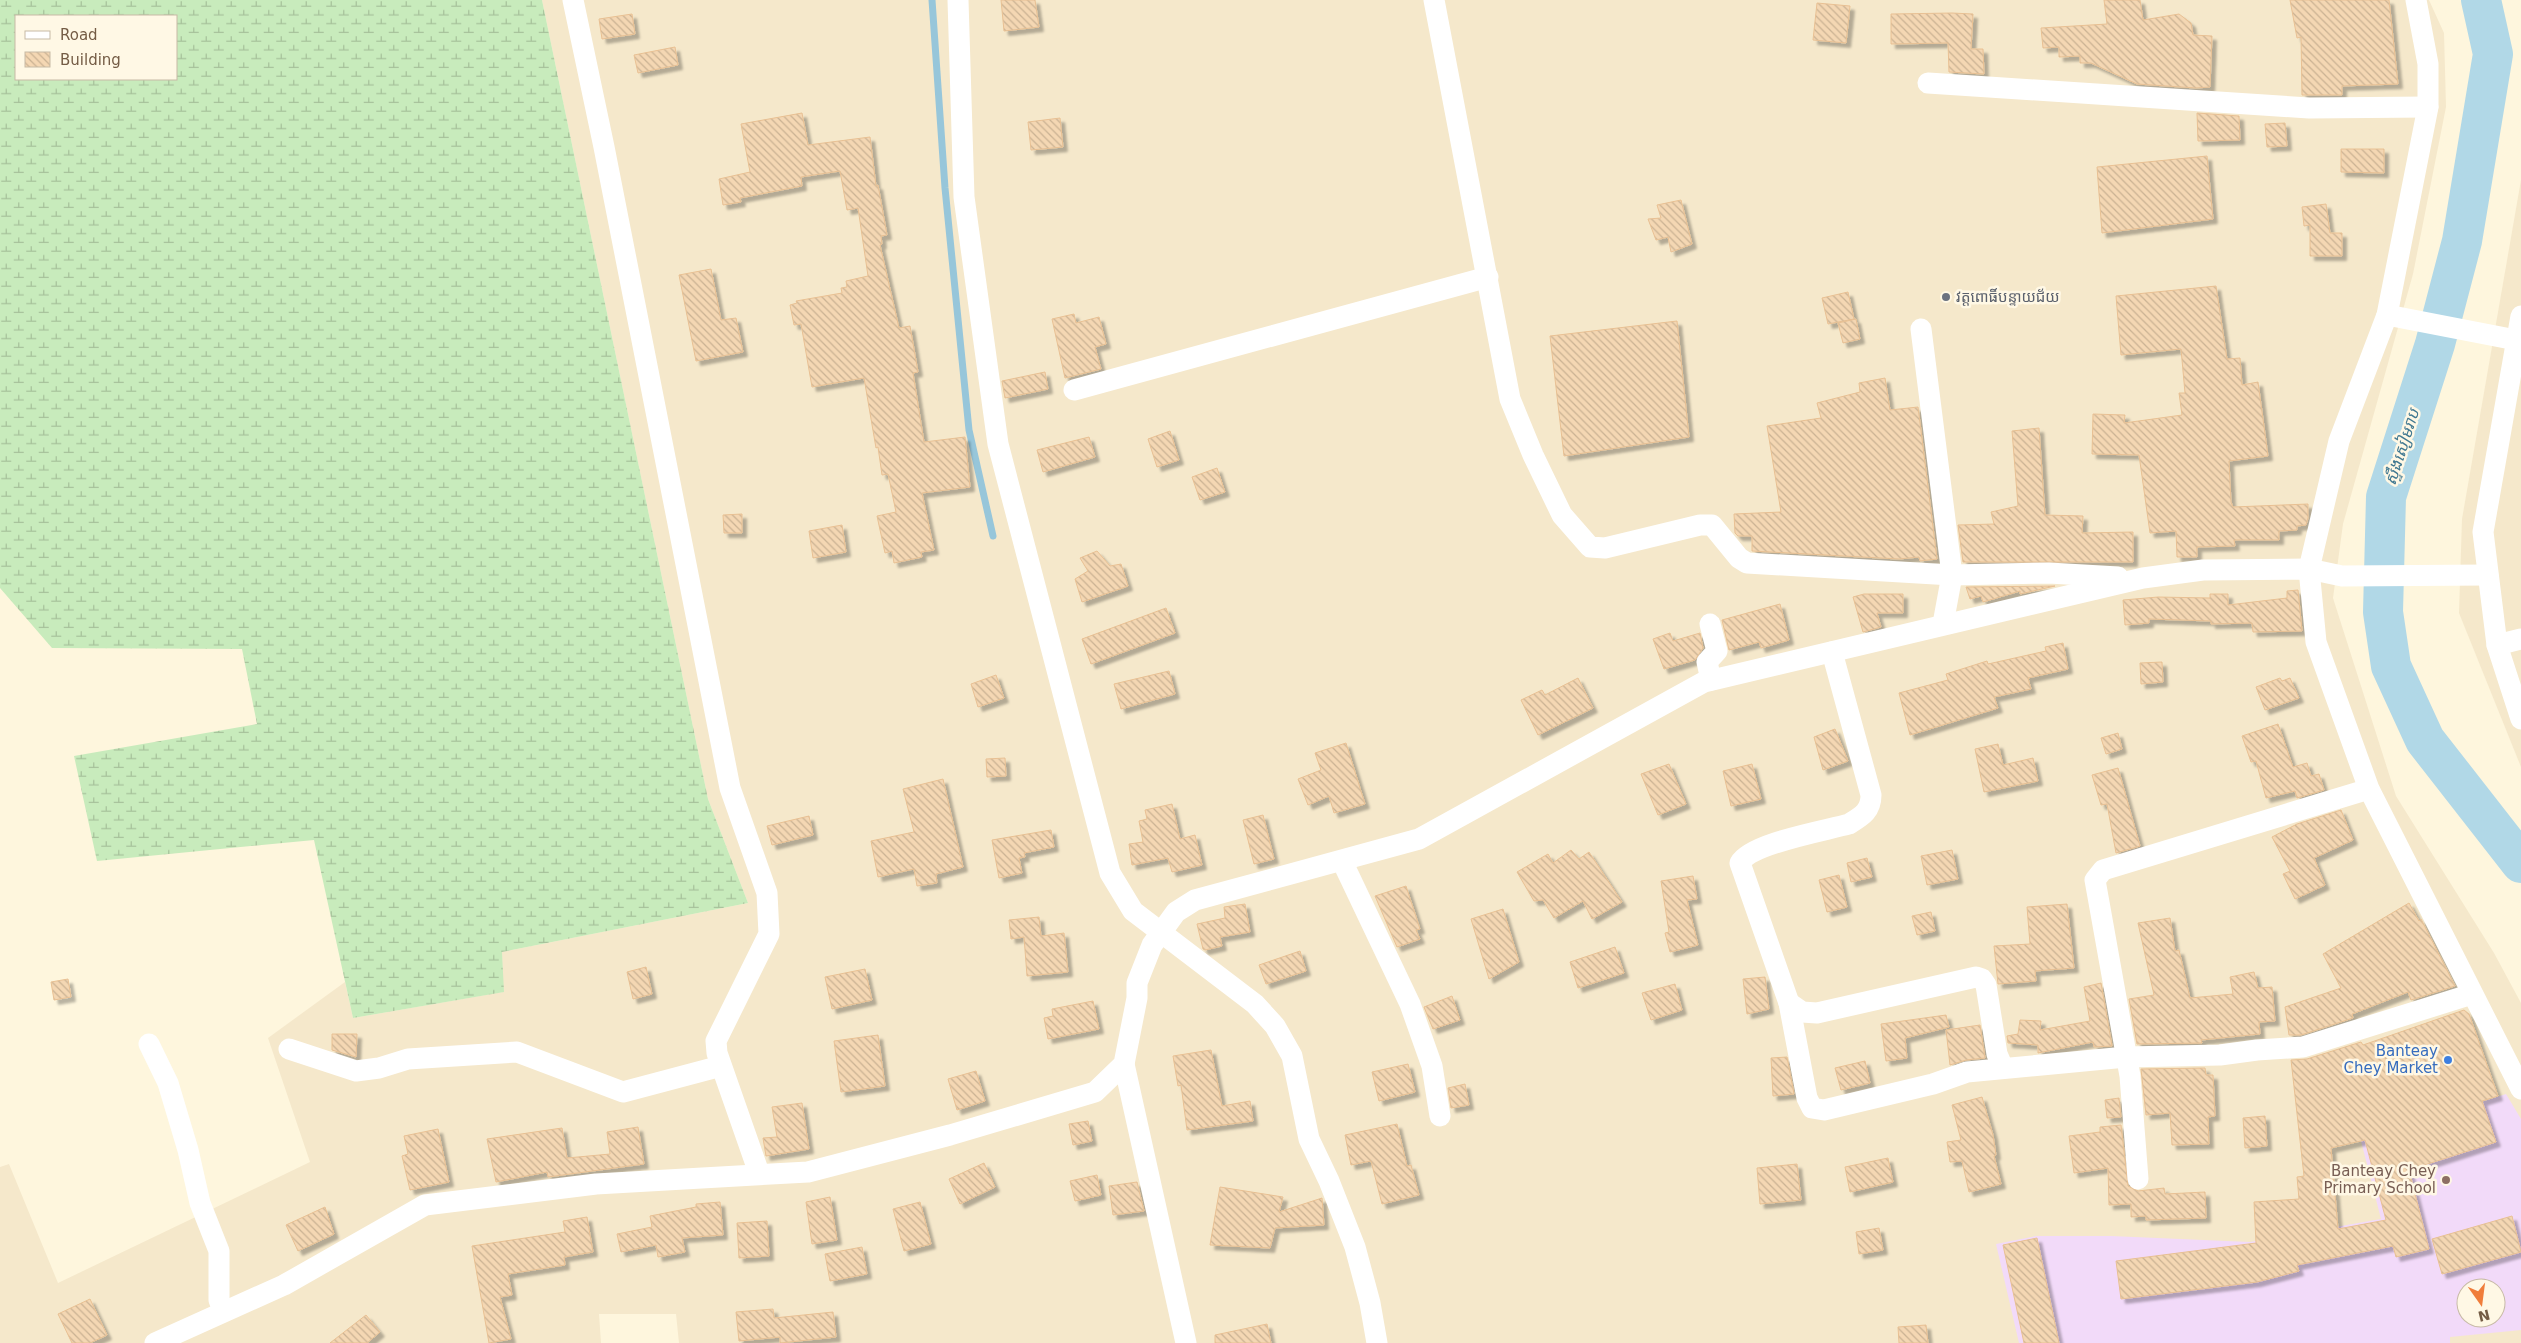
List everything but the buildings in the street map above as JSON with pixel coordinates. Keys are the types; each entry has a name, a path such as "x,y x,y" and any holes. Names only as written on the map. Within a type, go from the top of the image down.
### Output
{"street":[{"path":"573,0 604,147 730,788 767,893 770,934 716,1040 722,1066 759,1174"},
{"path":"958,0 964,197 998,444 1110,873 1132,911 1156,938 1185,953 1255,1004 1275,1026 1292,1056 1309,1139 1330,1181 1355,1247 1370,1303 1376,1343"},
{"path":"1434,0 1510,400 1533,455 1562,516 1590,547 1605,548 1692,527 1712,526 1739,558 1748,562 1952,575 2049,573 2143,578"},
{"path":"2416,0 2428,64 2428,107 2387,316 2339,441 2309,569 2316,642 2368,789 2521,1089"},
{"path":"1928,82 2309,108 2428,107"},
{"path":"1074,390 1488,277"},
{"path":"2387,316 2476,331 2516,340"},
{"path":"2521,316 2483,532 2497,646 2521,719"},
{"path":"1921,329 1952,575 1943,624"},
{"path":"1186,1343 1124,1064 1140,975 1156,938 1176,912 1195,900 1419,839 1692,688 1711,680 2143,578 2203,570 2309,569 2342,576 2488,575"},
{"path":"1710,624 1717,651 1707,662 1711,680"},
{"path":"2497,646 2521,639"},
{"path":"1832,652 1871,795 1871,804 1860,817 1849,824 1766,845 1743,856 1740,863 1789,1003 1807,1098 1812,1108 1824,1110 1933,1084 1967,1072 2126,1057 2220,1055 2303,1047 2472,994"},
{"path":"2138,1179 2126,1057 2095,880 2098,873 2368,789"},
{"path":"1342,861 1410,1004 1432,1066 1440,1116"},
{"path":"1789,1003 1802,1012 1817,1013 1976,977 1982,979 1986,985 1997,1054 2003,1068"},
{"path":"148,1044 168,1083 188,1150 200,1203 220,1251 219,1300 223,1311"},
{"path":"289,1050 356,1071 408,1059 517,1052 623,1092 722,1066"},
{"path":"155,1343 284,1285 425,1205 596,1184 808,1172 950,1135 1096,1092 1124,1064"}],"shaded area":[{"path":"542,0 2429,0 2444,33 2446,107 2413,274 2343,524 2333,598 2396,796 2494,953 2521,1003 2521,1343 679,1343 676,1314 599,1314 601,1343 0,1343 0,1167 9,1164 58,1283 310,1162 268,1038 345,982 353,1018 503,992 502,952 748,903 708,799"},
{"path":"2521,180 2521,767 2459,613 2462,519"},
{"name":"Banteay Chey Primary School","path":"2506,1094 2521,1119 2521,1330 2450,1337 2450,1343 2019,1343 1996,1244 2036,1236 2111,1236 2250,1242 2381,1219 2361,1141"}],"green space":[{"path":"0,0 542,0 708,799 748,903 502,952 504,992 353,1018 314,840 97,861 74,756 257,724 242,649 52,648 0,588"}],"waterway":[{"path":"932,0 945,188 969,430 993,536"},
{"name":"ស្ទឹងសៀមរាប","path":"2481,0 2493,54 2462,241 2435,344 2386,497 2383,612 2391,666 2425,740 2521,863"}],"place":[{"name":"វត្តពោធិ៍បន្ទាយជ័យ","path":"1946,297"},
{"name":"Banteay Chey Market","path":"2448,1060"},
{"name":"Banteay Chey Primary School","path":"2446,1180"}]}
